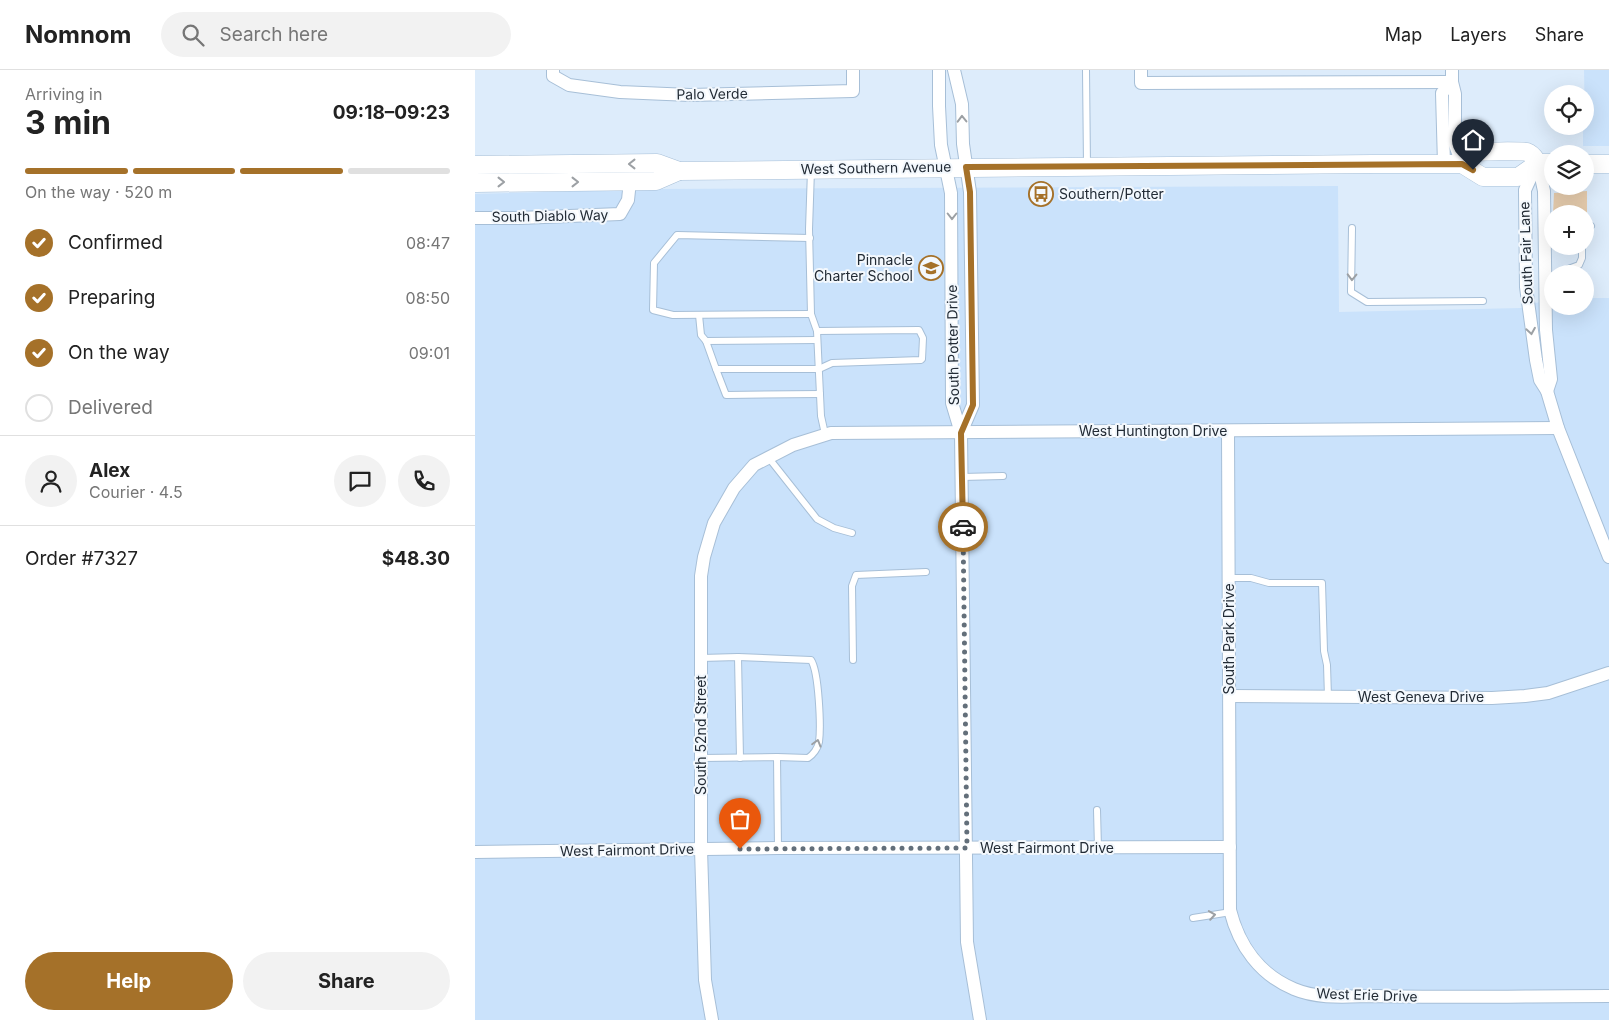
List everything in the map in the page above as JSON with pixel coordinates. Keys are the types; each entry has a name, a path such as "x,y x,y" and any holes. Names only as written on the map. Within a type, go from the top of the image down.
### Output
{"main road":[{"path":"1544,162 1528,152 1473,152 1466,157 1462,164 1483,177 1518,177 1544,164"},
{"name":"West Southern Avenue","path":"475,165 657,163 679,171 1462,164"},
{"path":"1594,164 1609,164"},
{"name":"West Southern Avenue","path":"475,183 656,182 679,171"}],"street":[{"name":"Palo Verde","path":"553,73 569,85 619,92 690,95 853,90 853,70"},
{"name":"South Potter Drive","path":"939,70 941,145 951,193 952,403 961,433 967,942 980,1020"},
{"name":"South Potter Drive","path":"954,70 962,104 963,144 970,192 973,405 961,433"},
{"path":"1141,76 1452,76"},
{"path":"1452,76 1455,94 1455,145 1462,164"},
{"path":"1444,164 1443,93 1452,76"},
{"path":"1455,124 1468,142 1484,152"},
{"name":"South Fair Lane","path":"1544,164 1525,190 1527,306 1540,380 1547,391 1558,428 1609,557"},
{"name":"South Diablo Way","path":"475,218 620,214 628,200 630,182"},
{"name":"South Fair Lane","path":"1544,195 1546,330 1551,379 1547,391"},
{"name":"West Huntington Drive","path":"754,465 793,444 831,433 1558,428"},
{"name":"South Park Drive","path":"1228,431 1230,847"},
{"name":"South 52nd Street","path":"712,1020 705,980 701,849 700,597 704,557 714,523 734,488 754,465"},
{"name":"West Geneva Drive","path":"1230,696 1492,698 1525,696 1548,693 1609,673"},
{"name":"West Fairmont Drive","path":"475,852 779,848 1230,847"},
{"name":"West Erie Drive","path":"1230,847 1231,912 1234,927 1251,957 1262,970 1275,980 1296,990 1336,996 1609,996"}],"lane":[{"path":"1086,70 1087,167"},
{"path":"811,169 811,314 817,331 821,416 825,434"},
{"path":"1353,228 1351,292 1367,302 1483,301"},
{"path":"810,238 677,235 654,263 653,310 673,315 811,314"},
{"path":"699,315 701,335 706,341 726,395 820,394"},
{"path":"715,369 819,369 832,363 922,359 923,338 919,330 817,331"},
{"path":"706,341 817,340"},
{"path":"768,457 817,519 834,528 852,533"},
{"path":"962,476 1003,476"},
{"path":"853,660 852,586 856,575 926,572"},
{"path":"1229,578 1251,578 1269,582 1322,582 1324,651 1327,666 1328,697"},
{"path":"738,657 740,758"},
{"path":"701,658 738,657 811,660 817,677 819,744 812,756 808,758 701,758"},
{"path":"777,758 779,848"},
{"path":"1097,810 1098,848"},
{"path":"1193,918 1231,912"}],"shaded area":[{"path":"1584,70 1609,70 1609,146 1583,145 1583,135 1594,135 1594,85 1584,85"},
{"path":"1338,186 1339,312 1521,308 1544,301 1544,315 1594,315 1594,298 1609,298 1609,1020 475,1020 475,194 652,189"},
{"path":"1554,195 1587,195 1587,205 1553,205"}],"way so far":[{"path":"740,849 967,848 963,527"}],"place":[{"name":"Southern/Potter","path":"1041,194"},
{"name":"Pinnacle Charter School","path":"931,268"}],"route":[{"path":"963,527 961,433 973,405 970,192 966,167 1462,164 1473,170"}]}
